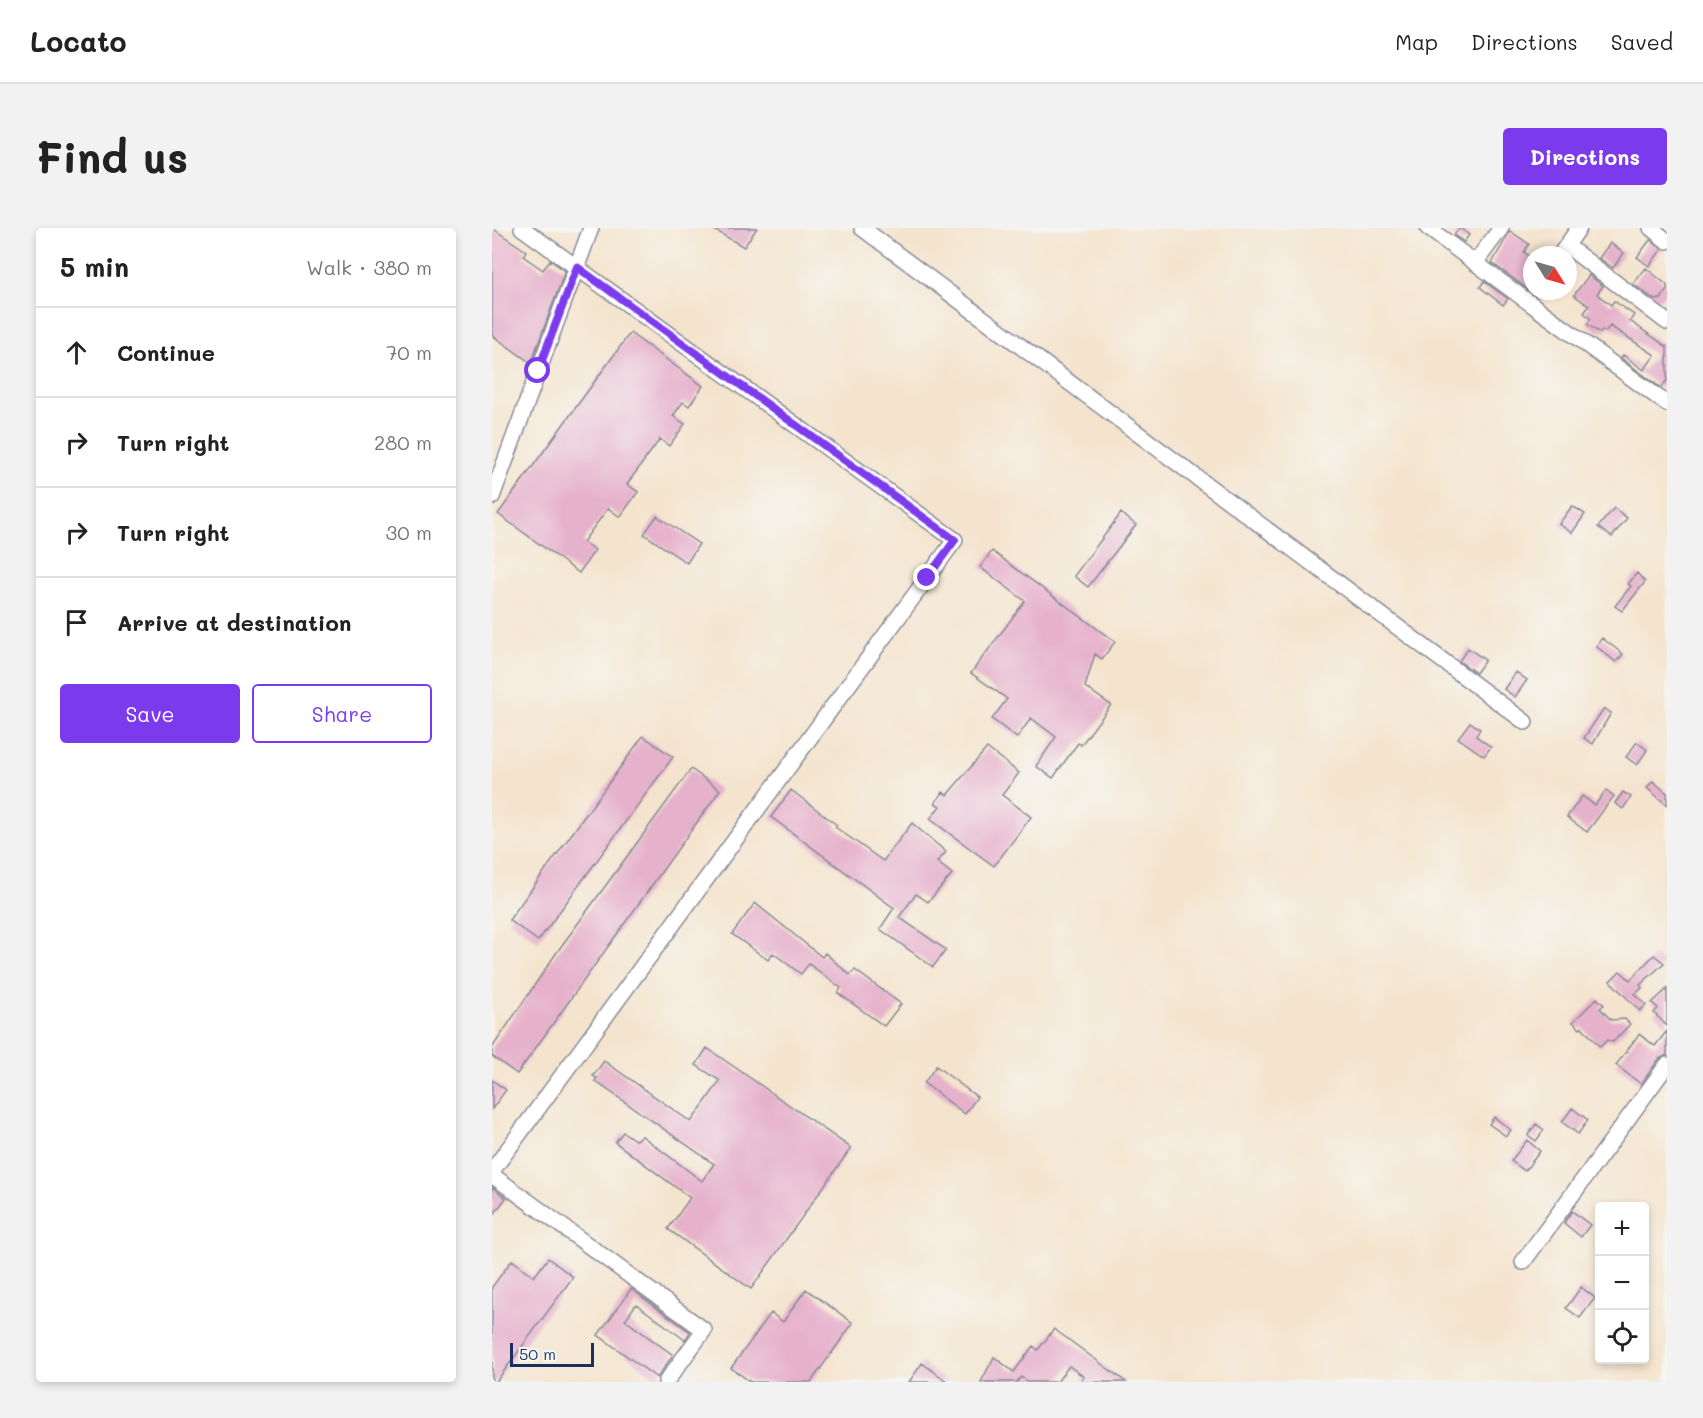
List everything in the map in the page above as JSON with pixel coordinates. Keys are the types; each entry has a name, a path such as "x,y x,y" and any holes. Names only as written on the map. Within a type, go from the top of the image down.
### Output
{"street":[{"path":"522,228 955,540 492,1173 705,1330 666,1382"},
{"path":"492,497 591,228"},
{"path":"862,228 1525,722"},
{"path":"1475,263 1501,228"},
{"path":"1566,246 1579,228"},
{"path":"1651,228 1667,241"},
{"path":"1431,229 1475,263 1523,291"},
{"path":"1577,260 1667,322"},
{"path":"1536,300 1667,404"},
{"path":"1523,1262 1667,1065"}],"building":[{"path":"492,228 526,251 523,256 543,270 550,260 565,271 531,363 492,335"},
{"path":"711,228 757,228 744,247"},
{"path":"1460,228 1469,235 1464,242 1454,235"},
{"path":"1510,231 1529,244 1523,246 1523,286 1492,263"},
{"path":"1650,240 1662,249 1649,266 1637,257"},
{"path":"1610,243 1624,253 1613,268 1599,258"},
{"path":"1646,268 1667,285 1667,290 1661,299 1655,300 1633,284"},
{"path":"1589,275 1603,286 1597,294 1611,305 1614,301 1634,315 1630,321 1667,347 1667,380 1661,388 1621,358 1623,355 1644,370 1655,355 1610,326 1605,332 1602,330 1600,333 1587,324 1591,319 1584,313 1589,306 1577,297 1577,291"},
{"path":"1484,281 1508,299 1503,305 1480,287"},
{"path":"630,333 703,386 689,406 683,402 673,416 685,424 669,446 660,439 627,484 638,492 620,517 608,508 583,542 595,550 579,573 498,514"},
{"path":"1572,506 1585,514 1572,533 1559,524"},
{"path":"1614,508 1627,518 1612,537 1598,527"},
{"path":"1121,513 1136,525 1088,587 1074,576"},
{"path":"657,516 699,544 687,563 644,534"},
{"path":"992,551 1115,642 1102,659 1095,654 1085,687 1111,705 1081,745 1078,743 1053,778 1036,766 1056,737 1031,718 1017,738 992,719 1007,699 971,673 1025,601 980,567"},
{"path":"1637,573 1645,582 1622,611 1615,606 1631,586 1628,584"},
{"path":"1602,638 1623,654 1616,662 1596,646"},
{"path":"1468,648 1485,660 1476,673 1459,661"},
{"path":"1516,672 1527,680 1515,697 1504,689"},
{"path":"1604,708 1611,713 1593,744 1584,738"},
{"path":"1470,722 1480,729 1476,736 1491,747 1484,756 1458,738"},
{"path":"643,736 673,757 538,941 509,920"},
{"path":"1637,742 1647,750 1637,765 1626,757"},
{"path":"987,748 1019,773 1002,795 1031,817 994,866 930,819 940,806 935,803 943,792 947,795"},
{"path":"691,769 720,790 517,1074 492,1056 492,1048 557,952"},
{"path":"1653,781 1667,793 1667,805 1647,788"},
{"path":"791,790 837,825 835,827 883,861 912,823 946,852 937,862 952,874 928,902 916,894 899,917 946,950 933,967 880,929 894,908 771,817"},
{"path":"1606,790 1614,796 1587,832 1567,817 1582,796 1595,805"},
{"path":"1623,792 1631,797 1623,809 1615,803"},
{"path":"755,903 822,957 825,953 850,975 855,970 901,1004 884,1026 838,993 841,988 809,964 801,974 773,953 768,960 732,934"},
{"path":"1654,955 1664,963 1640,985 1642,988 1635,994 1646,1005 1640,1011 1610,981 1620,971 1630,980"},
{"path":"1667,989 1667,1026 1654,1013 1658,1008 1652,1003"},
{"path":"1597,998 1604,1005 1600,1008 1611,1020 1625,1019 1630,1024 1613,1042 1607,1040 1600,1047 1582,1027 1580,1029 1573,1022"},
{"path":"1667,1031 1667,1055 1659,1059 1641,1084 1616,1065 1639,1034 1655,1046"},
{"path":"707,1048 851,1148 751,1289 668,1229 690,1198 615,1142 623,1132 635,1140 642,1136 702,1181 714,1164 595,1081 597,1078 593,1076 604,1061 691,1122 720,1081 696,1065"},
{"path":"936,1066 977,1097 965,1114 924,1083"},
{"path":"492,1080 506,1090 492,1109"},
{"path":"1572,1108 1588,1120 1578,1134 1562,1122"},
{"path":"1494,1117 1511,1130 1506,1136 1489,1124"},
{"path":"1536,1124 1544,1130 1536,1141 1528,1135"},
{"path":"1527,1140 1540,1151 1525,1171 1511,1161"},
{"path":"492,1187 506,1198 492,1217"},
{"path":"1572,1211 1590,1225 1581,1237 1564,1223"},
{"path":"548,1258 573,1277 496,1382 492,1382 492,1287 512,1260 534,1277"},
{"path":"1581,1287 1595,1298 1580,1318 1566,1308"},
{"path":"631,1289 690,1332 685,1340 636,1304 625,1320 673,1355 657,1378 598,1335"},
{"path":"806,1289 853,1323 811,1382 751,1382 731,1368 771,1313 783,1322"},
{"path":"1054,1329 1126,1382 1080,1382 1084,1377 1069,1366 1057,1382 1028,1382 1021,1377 1017,1382 981,1382 994,1357 1014,1372 1033,1346 1038,1350"},
{"path":"922,1363 948,1382 909,1382"}],"route":[{"path":"538,371 577,267 955,540 927,578"}]}
